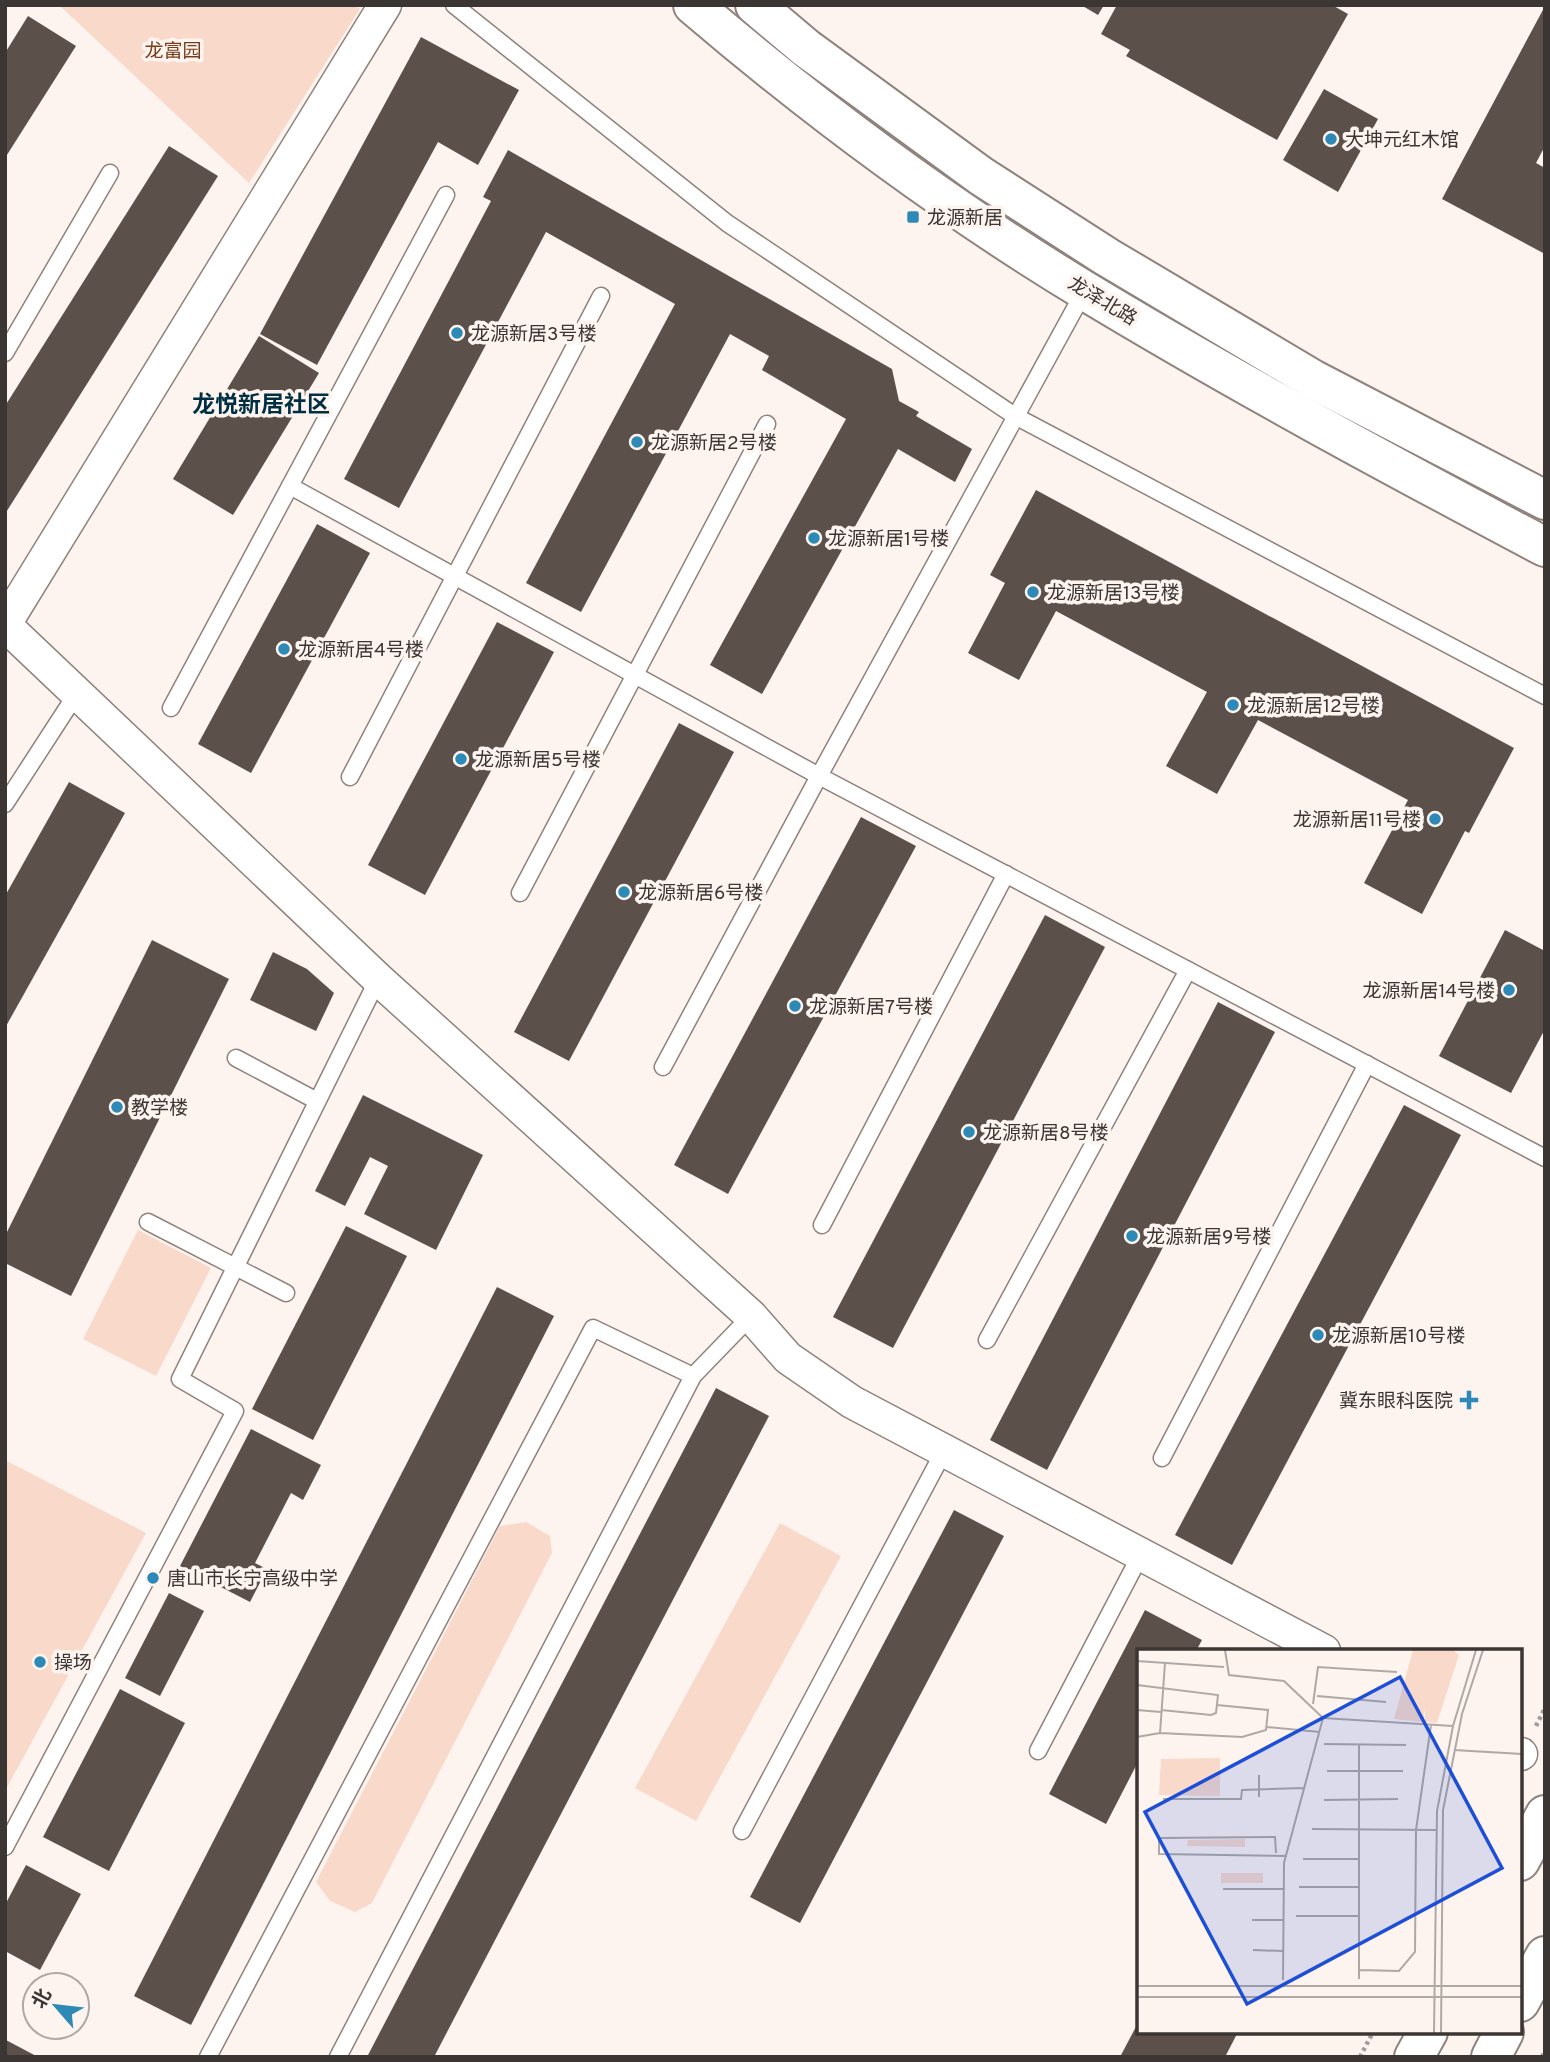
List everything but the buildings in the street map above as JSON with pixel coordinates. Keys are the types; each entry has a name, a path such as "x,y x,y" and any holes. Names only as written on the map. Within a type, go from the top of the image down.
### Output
{"main road":[{"name":"龙泽北路","path":"693,5 806,99 969,215 1085,290 1302,418 1545,547"},
{"name":"龙泽北路","path":"755,5 806,48 981,176 1108,257 1314,380 1545,500"},
{"path":"1522,1857 1545,1815"},
{"path":"1522,1998 1545,1956"},
{"path":"1415,2057 1427,2034"},
{"path":"1491,2057 1503,2034"}],"street":[{"path":"385,5 5,625 378,979 751,1316 788,1358 852,1402 1320,1649"}],"lane":[{"path":"454,5 727,223 1015,416 1545,696"},
{"path":"5,353 110,173"},
{"path":"171,708 446,195"},
{"path":"663,1068 1085,290"},
{"path":"350,777 601,296"},
{"path":"520,893 767,424"},
{"path":"290,486 819,776 1545,1158"},
{"path":"5,804 77,693"},
{"path":"822,1225 1006,874"},
{"path":"987,1340 1188,970"},
{"path":"5,1847 235,1410 180,1379 378,979"},
{"path":"236,1058 317,1101"},
{"path":"1162,1458 1367,1064"},
{"path":"148,1222 286,1293"},
{"path":"338,2057 693,1376 751,1316"},
{"path":"208,2057 593,1328 693,1376"},
{"path":"742,1831 944,1451"},
{"path":"1038,1751 1141,1554"}],"path":[{"path":"1360,2057 1372,2034"},
{"path":"1542,2057 1545,2052"}],"green space":[{"name":"龙富园","path":"59,5 353,5 360,9 249,183"},
{"path":"138,1230 211,1268 156,1376 83,1339"},
{"name":"操场","path":"5,1460 146,1533 5,1791"},
{"path":"526,1522 550,1536 552,1553 372,1903 355,1912 330,1901 316,1882 500,1526"},
{"path":"780,1523 841,1556 696,1821 635,1788"}],"place":[{"name":"大坤元红木馆","path":"1331,139"},
{"name":"龙源新居","path":"913,217"},
{"name":"龙源新居3号楼","path":"457,333"},
{"name":"龙源新居2号楼","path":"637,442"},
{"name":"龙源新居1号楼","path":"814,538"},
{"name":"龙源新居13号楼","path":"1033,592"},
{"name":"龙源新居4号楼","path":"284,649"},
{"name":"龙源新居12号楼","path":"1233,705"},
{"name":"龙源新居5号楼","path":"461,759"},
{"name":"龙源新居11号楼","path":"1435,819"},
{"name":"龙源新居6号楼","path":"624,892"},
{"name":"龙源新居14号楼","path":"1509,990"},
{"name":"龙源新居7号楼","path":"795,1006"},
{"name":"教学楼","path":"117,1107"},
{"name":"龙源新居8号楼","path":"969,1132"},
{"name":"龙源新居9号楼","path":"1132,1236"},
{"name":"龙源新居10号楼","path":"1318,1335"},
{"name":"冀东眼科医院","path":"1469,1400"},
{"name":"唐山市长宁高级中学","path":"153,1578"},
{"name":"操场","path":"40,1662"}],"district":[{"name":"龙悦新居社区","path":"261,404"}]}
